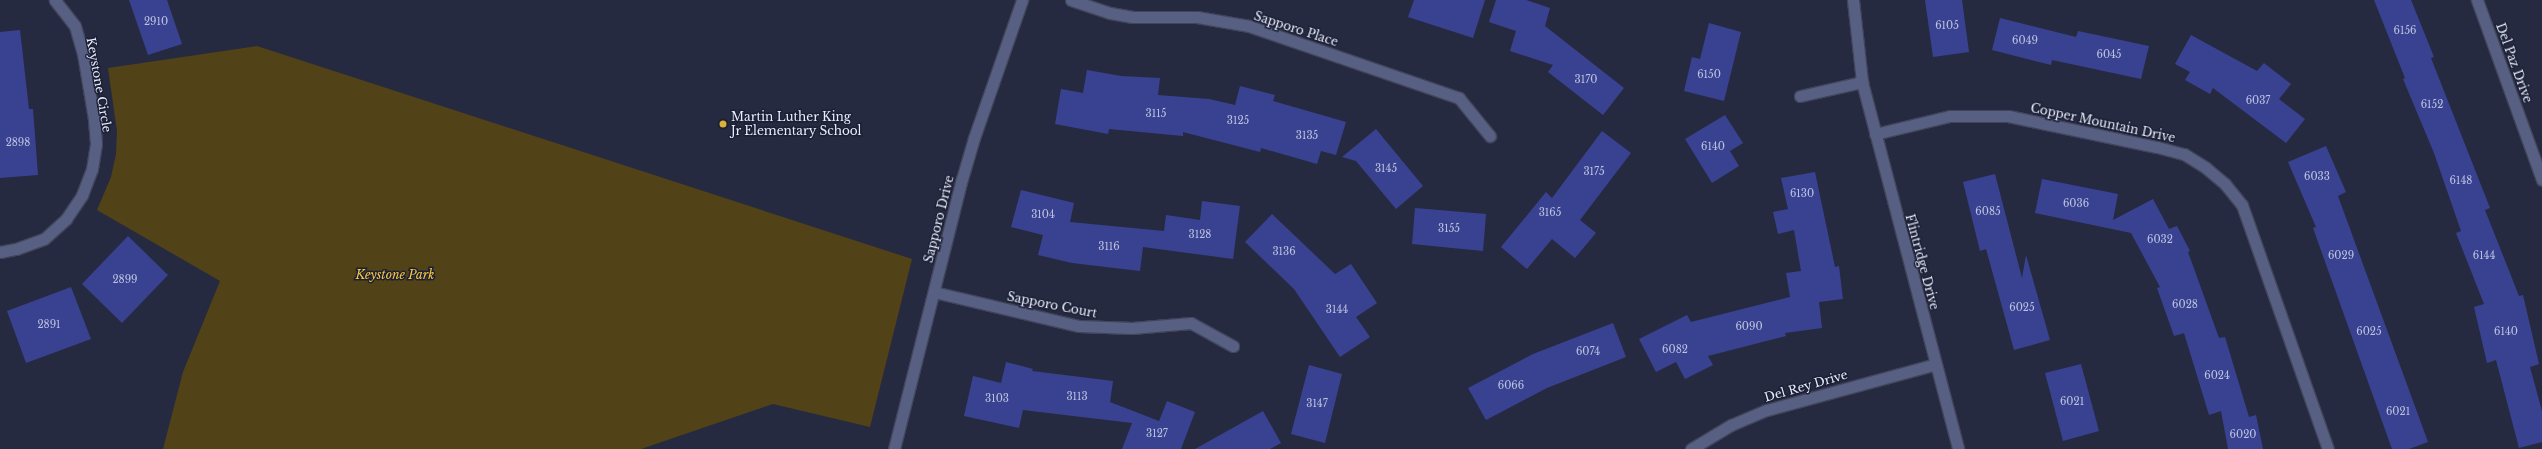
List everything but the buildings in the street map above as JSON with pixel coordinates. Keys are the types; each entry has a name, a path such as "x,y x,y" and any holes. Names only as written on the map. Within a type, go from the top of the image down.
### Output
{"street":[{"name":"Keystone Circle","path":"0,252 16,250 44,239 66,219 78,201 92,169 96,142 94,119 82,54 75,26 55,0"},
{"name":"Sapporo Drive","path":"894,449 974,138 1022,0"},
{"name":"Sapporo Place","path":"1071,0 1110,13 1133,17 1197,17 1249,26 1459,98 1490,136"},
{"name":"Flintridge Drive","path":"1853,0 1862,82 1958,449"},
{"name":"Del Paz Drive","path":"2477,0 2542,180"},
{"path":"1800,96 1862,82"},
{"name":"Copper Mountain Drive","path":"1875,134 1950,116 2008,116 2184,154 2206,168 2225,184 2242,205 2328,449"},
{"name":"Sapporo Court","path":"934,292 1079,326 1132,328 1191,323 1233,346"},
{"name":"Del Rey Drive","path":"1691,449 1731,425 1767,410 1936,364"}],"green space":[{"name":"Keystone Park","path":"257,46 912,259 870,427 773,404 641,449 163,449 183,372 220,281 97,210 111,177 116,154 117,131 108,68"}],"place":[{"name":"Martin Luther King Jr Elementary School","path":"723,124"}]}
